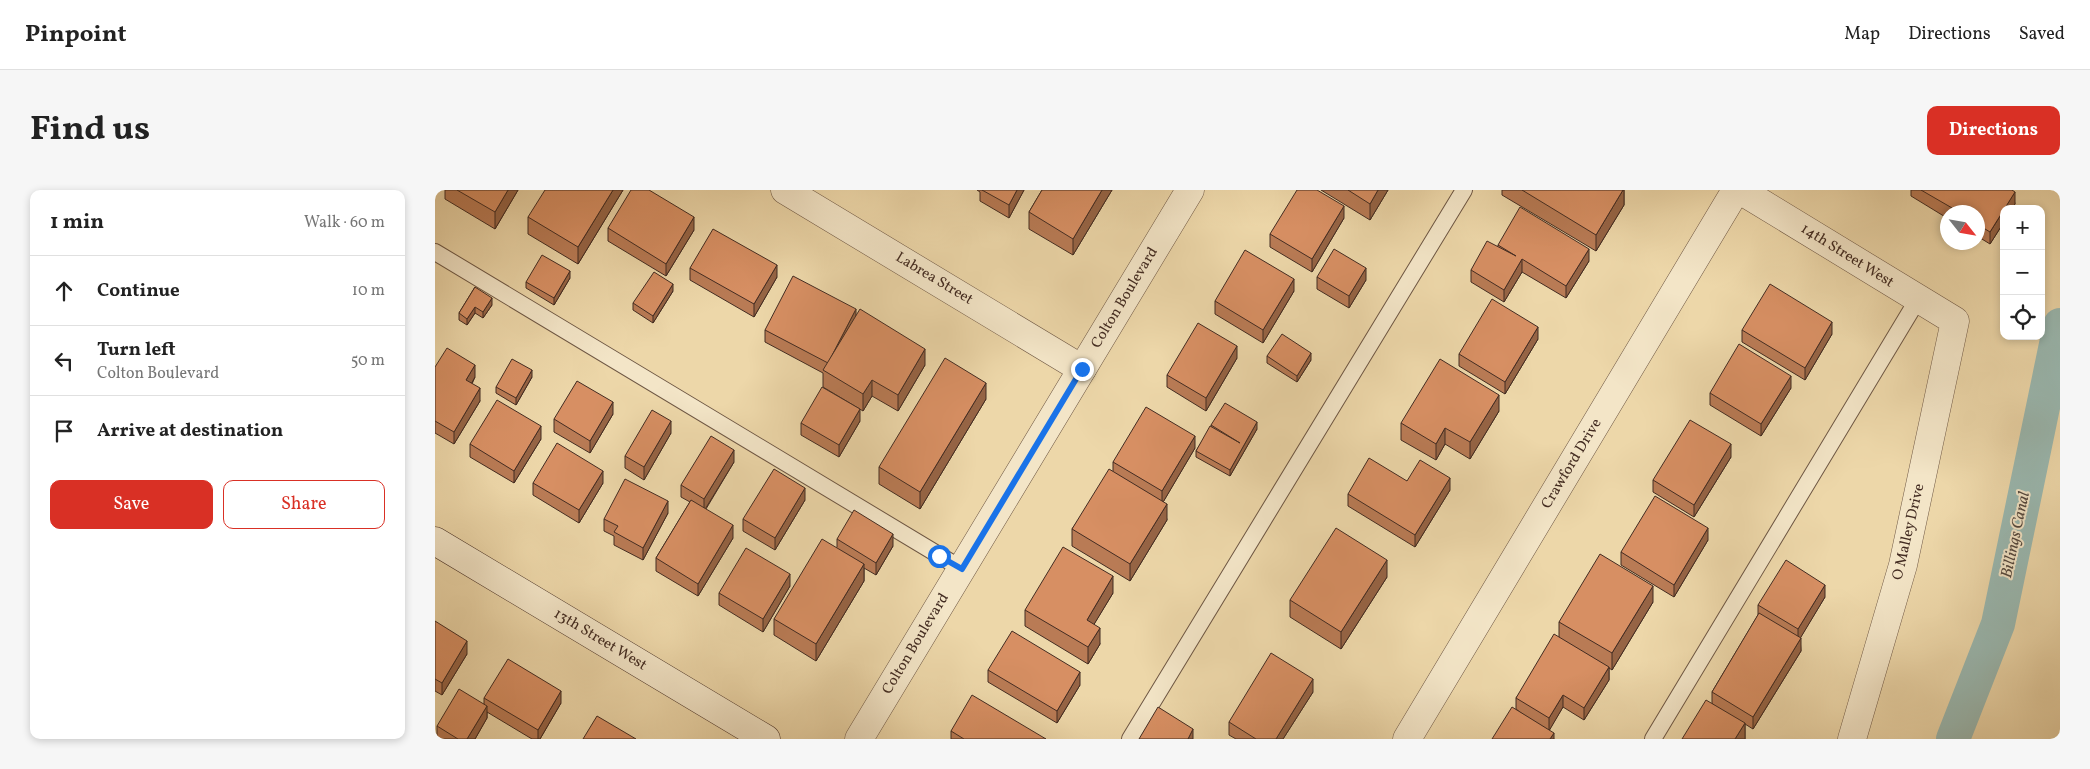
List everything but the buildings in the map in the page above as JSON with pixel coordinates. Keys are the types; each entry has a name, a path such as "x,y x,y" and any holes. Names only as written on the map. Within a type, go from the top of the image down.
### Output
{"street":[{"name":"Labrea Street","path":"785,190 1082,369"},
{"name":"Colton Boulevard","path":"859,739 1191,190"},
{"name":"14th Street West","path":"1738,190 1955,321"},
{"name":"Crawford Drive","path":"1407,739 1738,190"},
{"name":"O Malley Drive","path":"1852,739 1903,565 1955,321"},
{"name":"13th Street West","path":"435,541 766,739"}],"lane":[{"path":"1131,739 1464,190"},
{"path":"435,252 962,569"},
{"path":"1653,739 1918,299"}],"waterway":[{"name":"Billings Canal","path":"1953,739 1998,624 2060,325"}],"route":[{"path":"939,556 962,569 1082,369"}]}
